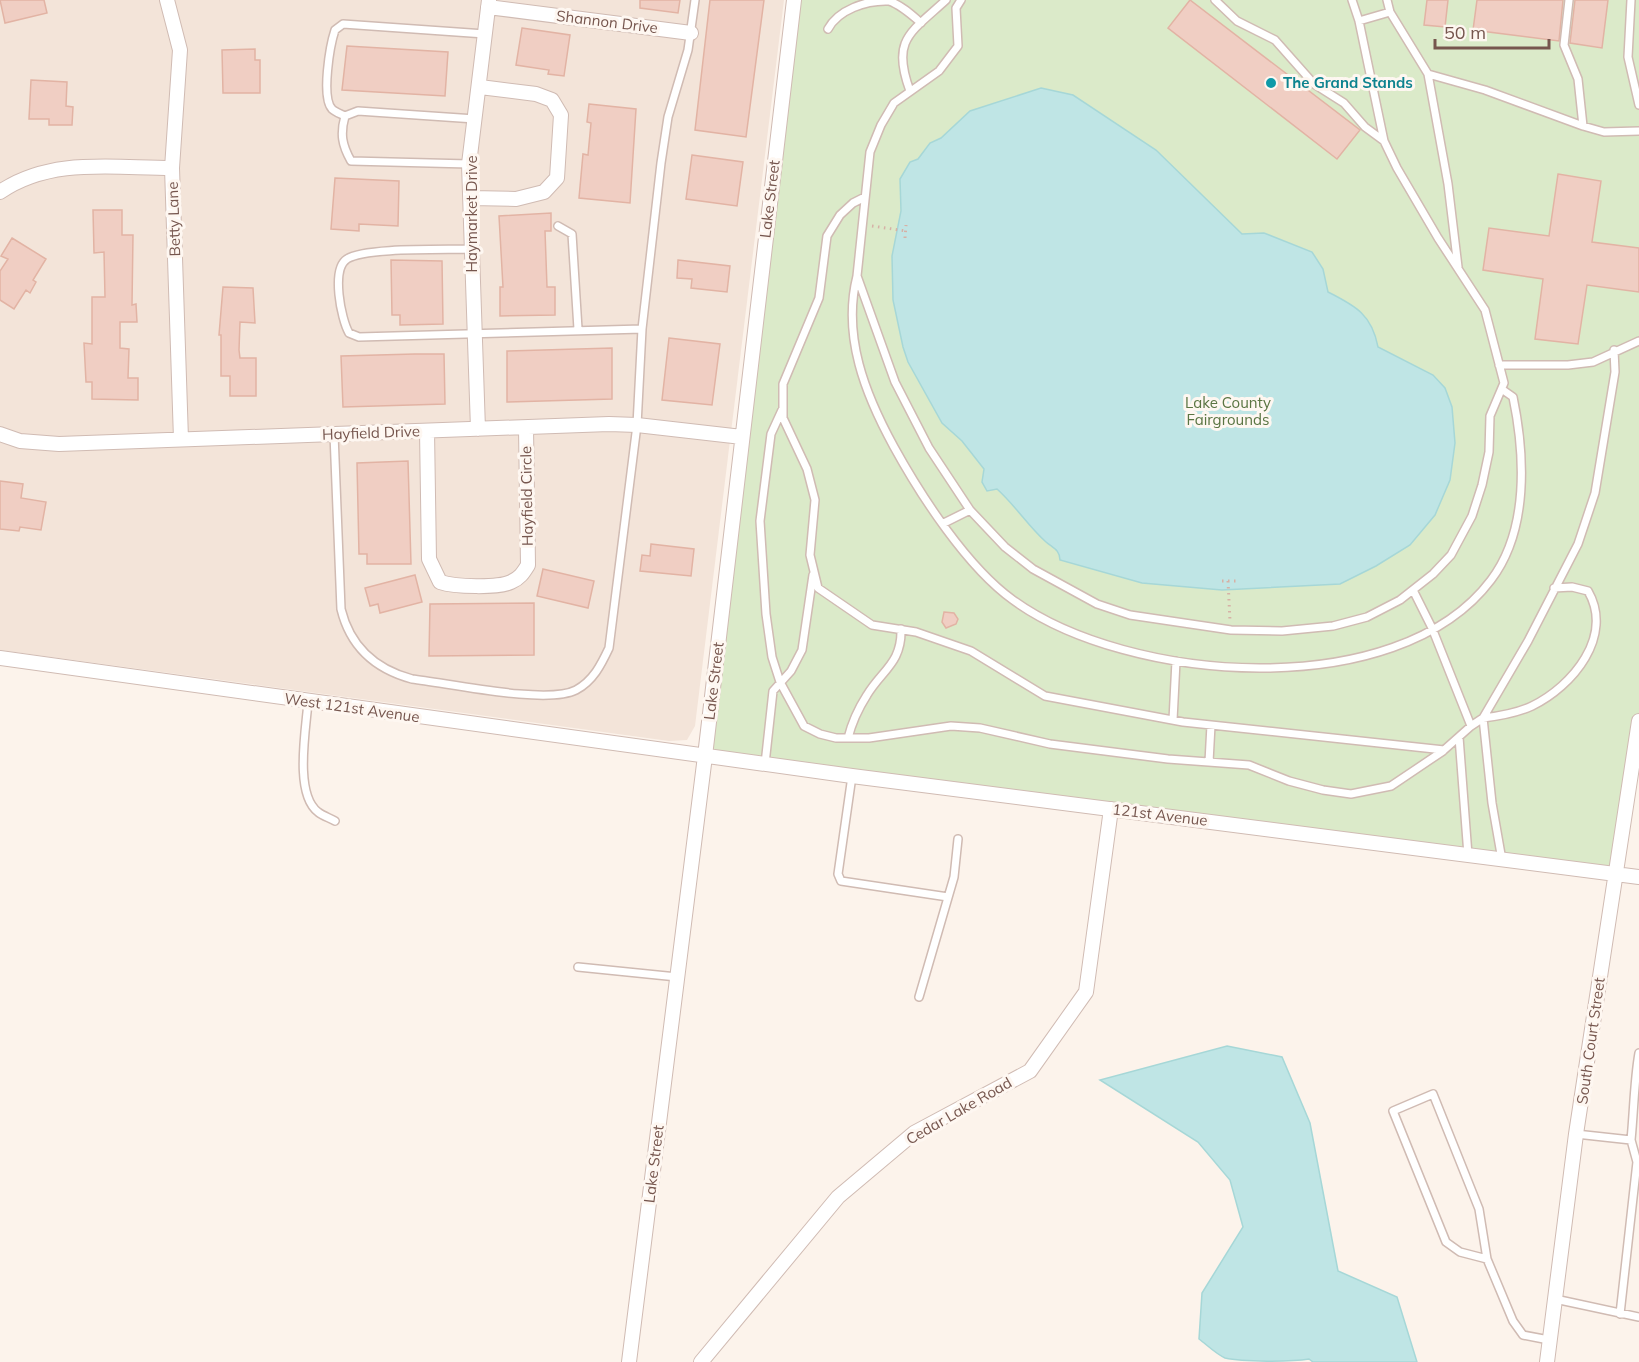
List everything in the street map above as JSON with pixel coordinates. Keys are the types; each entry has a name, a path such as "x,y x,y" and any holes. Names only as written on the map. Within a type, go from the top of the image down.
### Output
{"street":[{"name":"Betty Lane","path":"167,0 180,50 172,168 181,439"},
{"name":"Lake Street","path":"629,1362 705,756 794,0"},
{"name":"Shannon Drive","path":"488,3 691,33"},
{"name":"Haymarket Drive","path":"478,429 470,164 488,3"},
{"path":"471,198 516,199 544,192 557,178 561,115 552,100 536,94 480,87"},
{"path":"0,192 20,179 61,168 172,168"},
{"name":"Hayfield Drive","path":"0,434 20,441 59,444 637,425 742,437"},
{"name":"Hayfield Circle","path":"427,431 429,559 440,582 452,586 509,583 522,576 528,565 526,428"},
{"name":"West 121st Avenue","path":"0,658 705,756"},
{"name":"South Court Street","path":"1547,1362 1576,1134 1639,721"},
{"name":"121st Avenue","path":"705,756 1639,877"},
{"name":"Cedar Lake Road","path":"701,1362 838,1197 914,1133 1030,1071 1086,992 1112,809"}],"lane":[{"path":"334,434 341,609 346,629 357,647 393,674 543,696 575,691 590,681 601,666 609,648 637,425 642,329 668,117 691,33 695,0"},
{"path":"828,29 835,17 866,0 888,1 921,23"},
{"path":"910,91 901,66 905,42 921,23 946,0"},
{"path":"961,0 956,8 958,46 939,71 894,103 881,125 870,152 857,276 851,300 852,324 855,351 863,378 898,454 981,573 1013,601 1039,617 1077,634 1176,661 1267,668 1327,665 1362,656 1417,637 1451,618 1491,580 1510,544 1516,523 1522,438 1513,397 1503,390"},
{"path":"1215,0 1237,21 1275,40 1314,84 1344,103 1365,127 1384,141"},
{"path":"857,276 895,382 929,448 970,510 1005,547 1033,569 1097,604 1146,618 1231,630 1282,631 1332,626 1367,617 1413,590 1451,555 1472,516 1489,452 1490,416 1503,390 1504,382 1485,310 1397,168 1384,141 1359,21 1352,0"},
{"path":"1387,0 1390,12 1428,74 1448,184 1459,270"},
{"path":"1569,0 1564,45 1578,80 1583,126"},
{"path":"1631,0 1628,57 1639,105"},
{"path":"1359,21 1390,12"},
{"path":"476,119 358,111 345,116 332,110 326,98 332,40 335,30 343,24 485,34"},
{"path":"1428,74 1485,90 1604,132 1639,131"},
{"path":"345,116 341,129 342,146 351,161 470,164"},
{"path":"865,197 853,203 840,215 827,236 819,298 783,384 783,418 807,469 815,500 810,555 818,588 872,625 901,629 971,651 1045,696 1173,720 1444,750"},
{"path":"558,226 572,234 578,329"},
{"path":"471,249 374,252 348,257 342,264 339,288 343,322 349,333 359,337 578,329 642,329"},
{"path":"1499,364 1568,365 1593,362 1639,341"},
{"path":"783,408 771,434 760,521 766,614 772,657 780,682 804,726 820,734 848,738 893,735 951,726 980,728 1050,744 1249,765 1289,781 1323,790 1351,794 1391,786 1444,750 1483,718 1528,641 1578,544 1595,493 1615,372 1614,351"},
{"path":"944,523 970,510"},
{"path":"765,764 773,691 790,671 802,650 814,570"},
{"path":"1483,718 1503,716 1532,706 1570,678 1588,655 1595,630 1596,606 1588,591 1572,587 1554,588"},
{"path":"1413,590 1432,628 1471,726"},
{"path":"848,738 854,717 868,692 894,662 901,644 901,629"},
{"path":"1173,720 1176,661"},
{"path":"308,702 303,770 308,796 317,812 335,821"},
{"path":"1483,718 1490,793 1502,860"},
{"path":"1209,762 1211,724"},
{"path":"1459,737 1468,855"},
{"path":"852,776 838,874 841,881 948,897"},
{"path":"919,998 948,897 958,839"},
{"path":"578,967 677,977"},
{"path":"1620,1314 1637,1162 1631,1140 1636,1095 1634,1081 1639,1053"},
{"path":"1487,1259 1460,1252 1446,1242 1393,1111 1434,1094 1479,1209 1487,1259 1517,1329 1523,1335 1549,1340"},
{"path":"1576,1134 1631,1140"},
{"path":"1555,1299 1639,1317"}],"path":[{"path":"862,225 906,231"},
{"path":"905,238 906,225"},
{"path":"1222,581 1236,580"},
{"path":"1228,581 1231,630"}],"shaded area":[{"path":"0,0 784,0 695,726 687,740 669,741 0,650"}],"green space":[{"name":"Lake County Fairgrounds","path":"795,0 1639,0 1639,729 1616,880 705,756"}],"water":[{"path":"1041,88 1073,95 1156,150 1242,234 1264,233 1312,252 1323,269 1328,292 1355,307 1367,319 1378,347 1433,375 1445,388 1452,407 1455,443 1450,480 1435,515 1410,545 1340,584 1222,590 1142,583 1060,560 1057,551 1039,536 997,489 987,491 982,482 984,469 962,441 942,423 908,362 903,347 893,300 892,256 901,211 900,179 910,162 918,159 930,143 941,138 970,111"},
{"path":"1227,1046 1282,1057 1310,1123 1338,1271 1397,1297 1417,1362 1233,1359 1225,1358 1199,1339 1202,1293 1243,1227 1230,1180 1198,1142 1100,1080"}],"building":[{"path":"0,0 44,0 47,13 5,23"},
{"path":"640,0 680,0 678,13 640,8"},
{"path":"710,0 764,0 746,137 695,130"},
{"name":"The Grand Stands","path":"1190,0 1360,130 1337,159 1168,28"},
{"path":"1427,0 1448,0 1445,27 1424,25"},
{"path":"1477,0 1563,0 1559,41 1473,30"},
{"path":"1575,0 1608,0 1602,48 1570,43"},
{"path":"522,28 570,35 564,76 548,74 549,70 516,65"},
{"path":"347,46 448,52 445,96 342,90"},
{"path":"255,49 255,60 260,60 260,93 223,93 222,50"},
{"path":"31,80 67,82 66,106 73,107 72,125 49,125 49,119 29,119"},
{"path":"589,104 636,109 630,203 579,198 583,154 588,155 591,123 587,122"},
{"path":"692,155 743,162 737,206 686,199"},
{"path":"1558,174 1601,181 1592,242 1639,248 1639,292 1587,285 1578,344 1535,339 1543,279 1483,270 1489,228 1549,236"},
{"path":"335,178 399,181 398,226 359,224 359,231 331,229"},
{"path":"93,210 122,210 122,235 133,235 132,305 136,304 137,322 120,322 120,348 129,349 128,378 138,378 138,400 92,399 92,382 86,382 84,343 92,344 92,297 105,297 104,252 94,253"},
{"path":"551,213 551,231 545,231 547,287 555,287 555,315 500,316 500,287 503,287 499,216"},
{"path":"12,238 46,259 33,280 36,282 30,293 26,290 14,309 0,300 0,271 8,259 1,256"},
{"path":"391,260 442,261 443,324 400,325 400,315 392,315"},
{"path":"678,260 730,266 727,292 691,288 692,279 677,278"},
{"path":"223,287 253,288 255,323 240,322 239,350 240,358 256,358 256,396 230,396 230,376 221,376 221,335 219,335"},
{"path":"669,338 720,344 712,405 662,400"},
{"path":"612,348 612,399 507,402 507,351"},
{"path":"444,354 445,404 343,407 341,356"},
{"path":"408,461 411,564 367,564 367,554 359,554 357,463"},
{"path":"0,481 23,484 21,498 46,502 41,530 20,527 19,531 0,529"},
{"path":"651,544 694,549 691,576 640,571 642,555 650,556"},
{"path":"543,569 594,581 588,608 537,596"},
{"path":"415,575 422,602 380,613 378,604 370,606 365,588"},
{"path":"534,603 534,655 429,656 430,604"},
{"path":"944,612 954,613 958,619 956,624 946,628 942,622"}],"place":[{"name":"The Grand Stands","path":"1271,83"}]}
